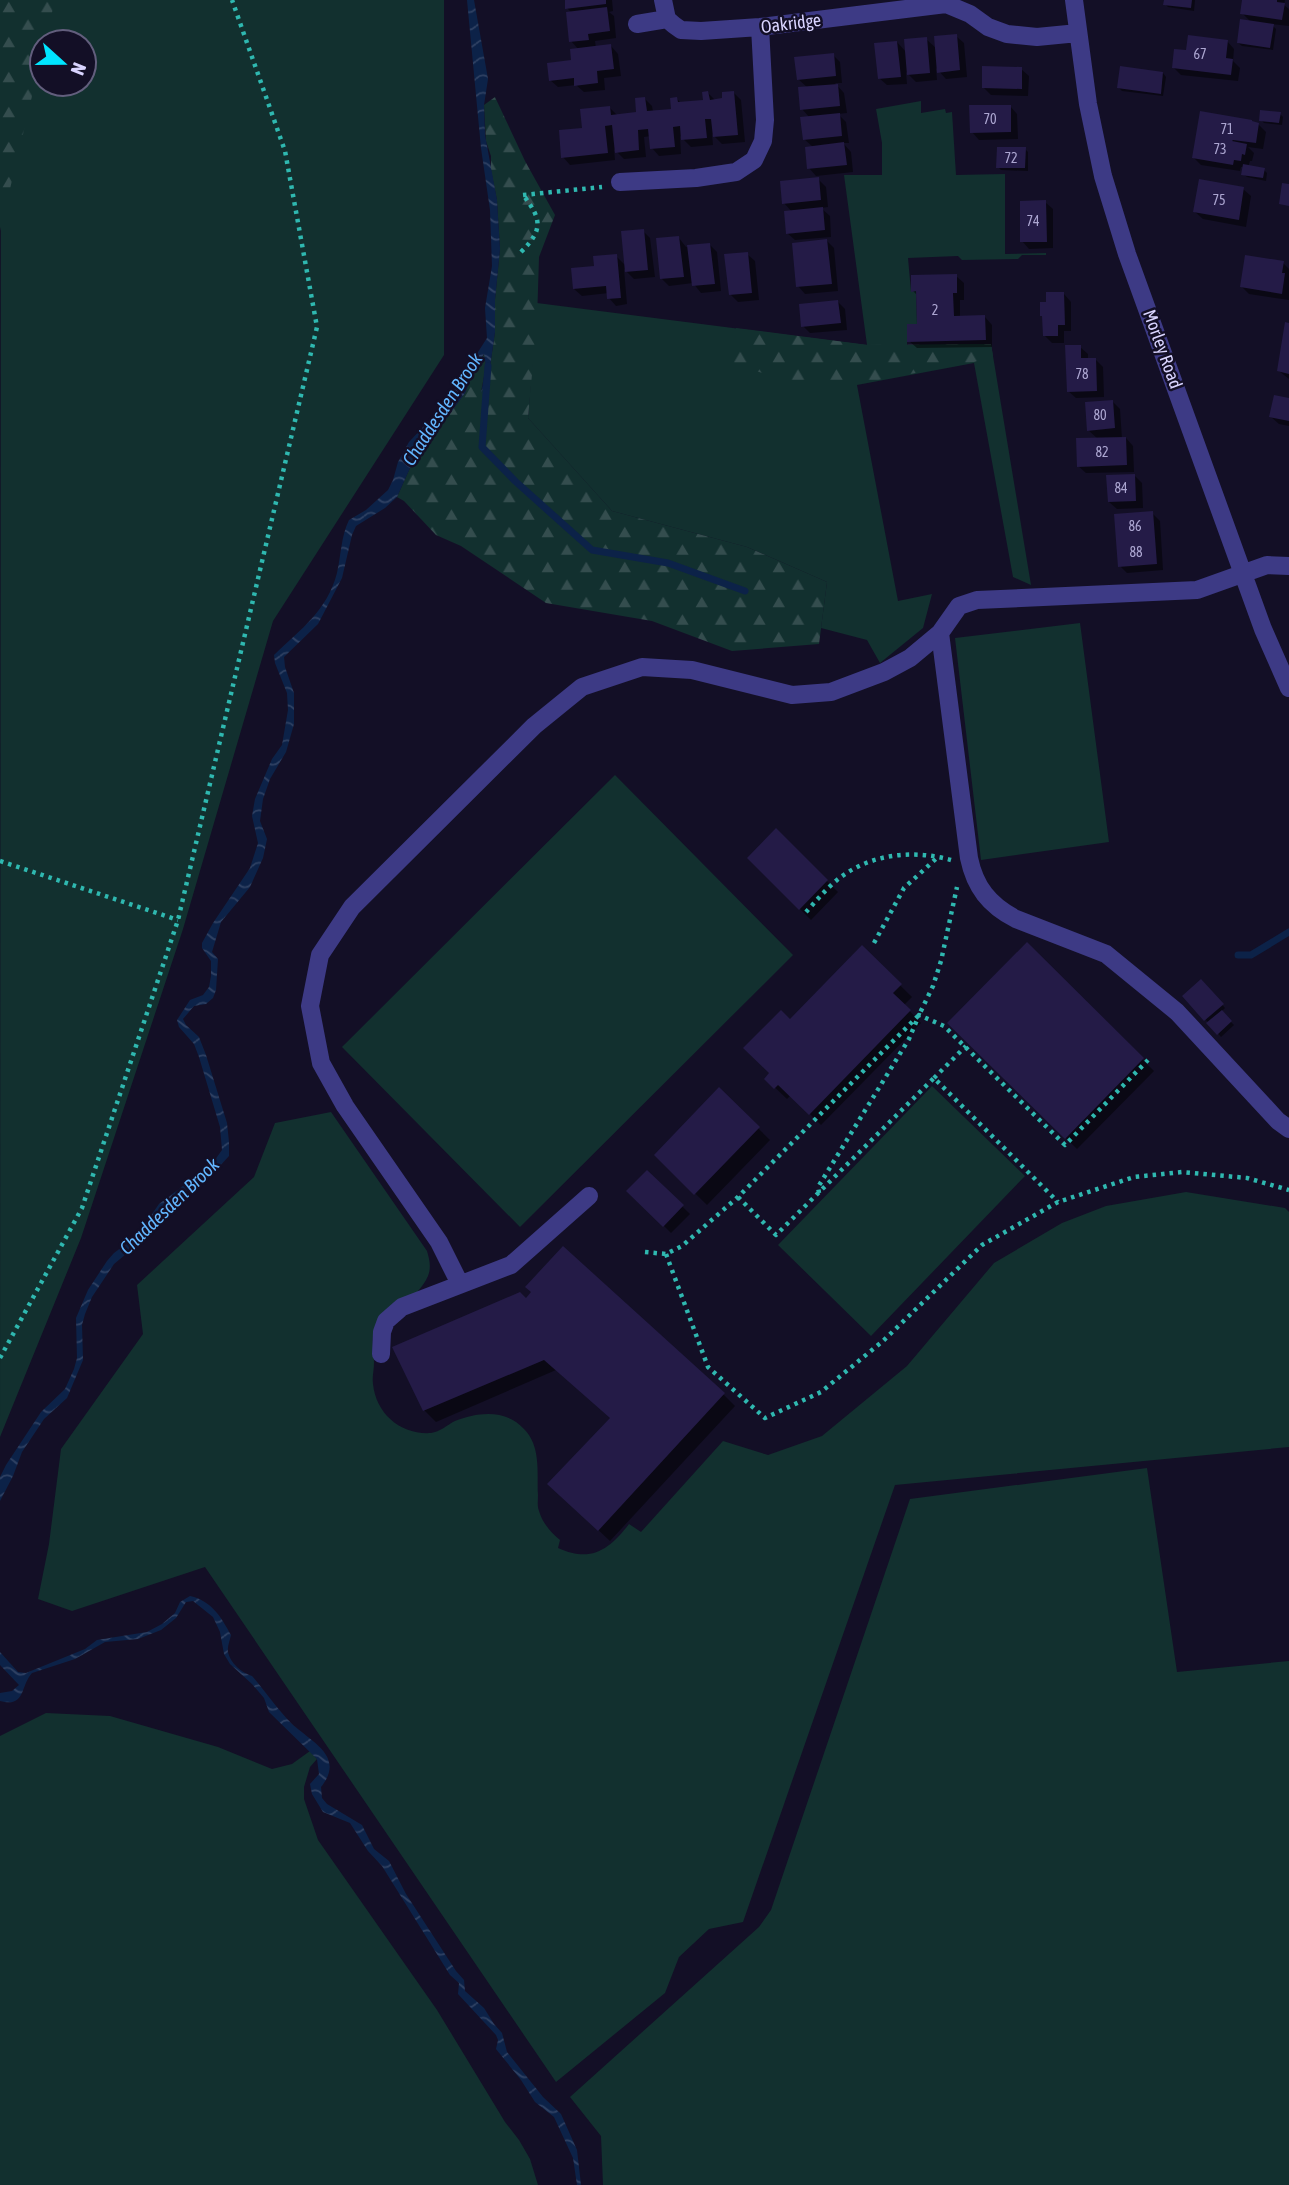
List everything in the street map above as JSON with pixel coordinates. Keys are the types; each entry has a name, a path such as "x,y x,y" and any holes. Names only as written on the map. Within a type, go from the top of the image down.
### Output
{"street":[{"path":"637,24 667,19 663,0"},
{"name":"Morley Road","path":"1074,0 1091,118 1103,176 1127,254 1263,629 1289,688"},
{"name":"Oakridge","path":"667,19 681,30 701,31 760,27 946,4 970,14 988,27 1007,34 1037,37 1078,33"},
{"path":"620,182 696,178 736,172 754,160 763,141 765,120 760,27"},
{"path":"460,1284 439,1242 345,1107 321,1063 310,1006 320,955 352,907 534,726 582,687 642,667 692,670 792,695 831,692 884,672 910,658 940,634 959,606 977,600 1197,590 1267,565 1289,566"},
{"path":"940,634 969,858 977,883 993,904 1016,919 1106,954 1177,1012 1278,1121 1289,1129"},
{"path":"381,1354 382,1332 393,1313 402,1307 511,1265 589,1196"}],"path":[{"path":"0,1358 82,1208 178,920 317,327 285,151 232,0"},
{"path":"521,252 534,240 539,224 535,211 523,195 607,187 620,182"},
{"path":"806,912 836,880 872,861 914,853 956,861 969,858"},
{"path":"874,943 904,888 939,856"},
{"path":"818,1193 818,1187 909,1039 933,986 961,868 969,858"},
{"path":"0,861 178,920"},
{"path":"919,1015 944,1026 1065,1145 1149,1060"},
{"path":"645,1252 666,1254 682,1246 738,1197 919,1015"},
{"path":"738,1197 776,1235 966,1046"},
{"path":"934,1078 1058,1202"},
{"path":"666,1254 708,1367 765,1418 821,1392 883,1341 982,1245 1058,1202 1134,1177 1182,1172 1247,1178 1289,1190"}],"green space":[{"path":"0,0 55,0 48,28 28,28 28,98 32,98 0,231"},
{"path":"1,0 444,0 444,355 273,621 183,929 81,1238 0,1437"},
{"path":"495,97 525,161 555,215 539,257 537,320 528,418 612,511 747,547 827,582 819,644 732,651 652,621 546,603 461,546 436,535 397,497 410,468 465,393 475,368 485,353 486,366 481,392 490,367 500,249 497,200 491,156 486,141 484,105"},
{"path":"921,101 921,113 945,109 946,113 952,112 956,175 1005,174 1005,254 1046,253 1022,255 1018,259 962,260 958,256 908,258 911,291 916,291 917,324 907,324 907,345 991,344 1031,585 1013,577 974,363 857,385 898,601 932,594 923,628 880,663 867,640 821,628 827,582 747,547 612,511 528,418 537,303 867,345 844,175 882,175 882,143 876,109"},
{"path":"736,328 868,345 991,344 993,356 857,384 791,382 733,364"},
{"path":"1080,623 1109,842 981,860 955,638"},
{"path":"615,775 793,955 520,1227 342,1047"},
{"path":"932,1086 1025,1176 871,1336 778,1245"},
{"path":"331,1112 427,1251 430,1262 429,1273 421,1288 373,1336 373,1381 379,1405 400,1426 420,1433 431,1433 455,1421 482,1414 500,1415 517,1423 529,1436 536,1451 540,1515 560,1540 558,1548 590,1554 614,1541 629,1524 641,1532 723,1441 768,1455 822,1436 907,1366 994,1263 1062,1223 1106,1206 1186,1192 1285,1208 1289,1212 1289,1447 895,1485 743,1922 709,1929 679,1957 665,1993 556,2082 205,1567 72,1611 38,1599 49,1544 61,1449 143,1334 137,1285 254,1177 275,1123"},
{"path":"1147,1468 1177,1672 1289,1661 1289,2185 603,2185 601,2136 570,2097 759,1927 771,1910 910,1499"},
{"path":"46,1713 110,1716 218,1747 272,1769 292,1764 310,1751 317,1759 310,1767 304,1787 304,1799 318,1840 437,2010 530,2159 538,2185 0,2185 0,1736"}],"water":[{"name":"Chaddesden Brook","path":"467,0 474,0 488,79 484,105 485,135 497,200 500,249 490,367 481,394 486,366 484,354 465,393 410,468 397,497 356,526 342,578 318,624 284,657 294,693 294,724 286,752 270,779 263,799 260,821 267,839 263,858 250,887 221,922 212,952 218,959 213,998 206,1004 194,1006 183,1019 199,1037 206,1055 227,1123 229,1156 154,1221 138,1244 114,1264 92,1297 82,1325 83,1360 67,1398 44,1419 22,1452 0,1501 0,1477 6,1465 41,1412 65,1389 74,1369 77,1358 76,1318 88,1290 107,1261 137,1236 159,1204 212,1164 222,1150 220,1127 199,1057 194,1044 179,1027 177,1020 190,1000 203,995 209,987 211,961 202,948 202,943 250,868 258,843 252,816 255,799 272,759 282,745 288,710 287,693 274,655 303,628 327,598 337,573 349,520 366,510 388,490 409,442 444,405 487,338 485,308 492,266 490,210 481,148"},
{"path":"190,1596 210,1606 223,1622 231,1635 228,1650 234,1664 252,1676 286,1718 323,1750 330,1767 321,1787 322,1798 327,1804 362,1825 374,1849 389,1861 406,1894 464,1980 465,1991 484,2008 502,2033 507,2052 543,2097 561,2114 577,2150 581,2185 577,2185 573,2158 554,2117 535,2102 496,2049 496,2035 458,1994 459,1983 450,1975 382,1866 368,1851 350,1823 323,1812 312,1794 310,1784 319,1774 317,1759 269,1712 264,1698 230,1664 224,1654 220,1632 213,1617 193,1601 186,1602 176,1618 161,1630 138,1639 105,1642 75,1659 32,1673 18,1699 0,1701 0,1693 12,1691 19,1685 0,1665 0,1652 18,1672 26,1673 85,1649 97,1640 147,1632 162,1624 175,1613 180,1602"}],"building":[{"path":"565,0 606,0 606,4 565,9"},
{"path":"1164,0 1192,0 1191,8 1163,5"},
{"path":"1242,0 1277,0 1285,3 1282,20 1240,14"},
{"path":"607,7 610,31 588,34 589,40 569,42 566,12"},
{"path":"1240,19 1274,24 1270,48 1237,43"},
{"path":"957,34 960,70 937,73 934,36"},
{"path":"1188,35 1228,40 1226,58 1233,59 1231,75 1172,68 1174,49 1186,50"},
{"path":"927,37 930,73 907,75 904,39"},
{"path":"897,41 901,77 878,79 874,43"},
{"path":"611,44 614,69 597,71 598,83 574,86 574,78 549,81 547,63 571,60 570,49"},
{"path":"834,53 836,76 797,80 794,57"},
{"path":"982,66 1022,67 1022,89 982,88"},
{"path":"1120,66 1163,72 1161,94 1117,88"},
{"path":"838,84 840,106 800,110 798,87"},
{"path":"708,91 710,100 722,98 722,92 734,91 738,135 713,137 711,119 705,119 707,138 681,140 680,126 673,127 675,147 650,149 648,129 638,130 639,150 615,153 612,125 605,126 608,153 561,158 559,130 582,128 580,109 610,106 611,115 636,112 635,98 645,97 647,111 671,109 670,98 677,97 678,102 703,100 702,92"},
{"path":"969,105 1011,105 1011,132 970,133"},
{"path":"1260,110 1281,112 1279,123 1259,121"},
{"path":"1200,111 1259,123 1256,143 1232,141 1247,144 1241,161 1234,160 1233,165 1192,158"},
{"path":"840,113 842,136 803,140 800,117"},
{"path":"844,142 847,165 807,169 805,147"},
{"path":"997,147 1026,147 1025,168 996,168"},
{"path":"1243,164 1265,168 1263,178 1241,175"},
{"path":"819,177 821,200 782,204 780,181"},
{"path":"1199,179 1244,187 1239,220 1193,212"},
{"path":"1282,183 1289,184 1289,206 1279,204"},
{"path":"1046,200 1047,242 1020,242 1020,201"},
{"path":"823,207 825,230 786,234 784,211"},
{"path":"644,229 648,270 625,272 621,231"},
{"path":"679,236 684,277 660,279 656,238"},
{"path":"827,239 832,284 796,287 792,243"},
{"path":"710,243 715,284 692,286 687,245"},
{"path":"748,252 752,293 729,295 724,254"},
{"path":"617,254 621,298 607,299 606,286 573,289 571,268 594,266 593,256"},
{"path":"1245,255 1284,261 1282,294 1240,287"},
{"path":"957,274 957,293 953,293 954,316 985,315 986,340 907,342 907,324 917,324 916,291 911,292 911,275"},
{"path":"1046,292 1064,292 1065,325 1058,325 1058,336 1043,336 1040,302 1046,302"},
{"path":"838,300 841,323 801,327 799,304"},
{"path":"1285,322 1289,323 1289,374 1277,371"},
{"path":"1065,345 1081,345 1081,358 1096,358 1097,391 1067,392"},
{"path":"1274,395 1289,398 1289,421 1269,417"},
{"path":"1113,400 1115,428 1087,431 1085,402"},
{"path":"1126,437 1127,465 1077,467 1076,438"},
{"path":"1135,474 1136,501 1108,502 1106,475"},
{"path":"1153,511 1157,564 1118,567 1114,514"},
{"path":"776,828 828,880 799,910 747,858"},
{"path":"1027,942 1144,1058 1065,1139 947,1023"},
{"path":"862,945 902,984 893,993 911,1010 809,1115 778,1085 774,1089 764,1079 769,1073 743,1048 781,1010 790,1019"},
{"path":"1201,979 1224,1004 1204,1021 1182,996"},
{"path":"1222,1010 1232,1021 1217,1035 1206,1023"},
{"path":"719,1087 760,1127 694,1195 654,1155"},
{"path":"647,1170 684,1205 663,1227 626,1191"},
{"path":"563,1246 725,1393 598,1531 547,1484 610,1418 544,1360 423,1411 392,1347 520,1292 526,1298 531,1292 525,1287"}],"waterway":[{"name":"Chaddesden Brook","path":"488,366 482,447 515,481 592,550 668,563 745,591"},
{"path":"1238,955 1251,955 1289,932"}]}
